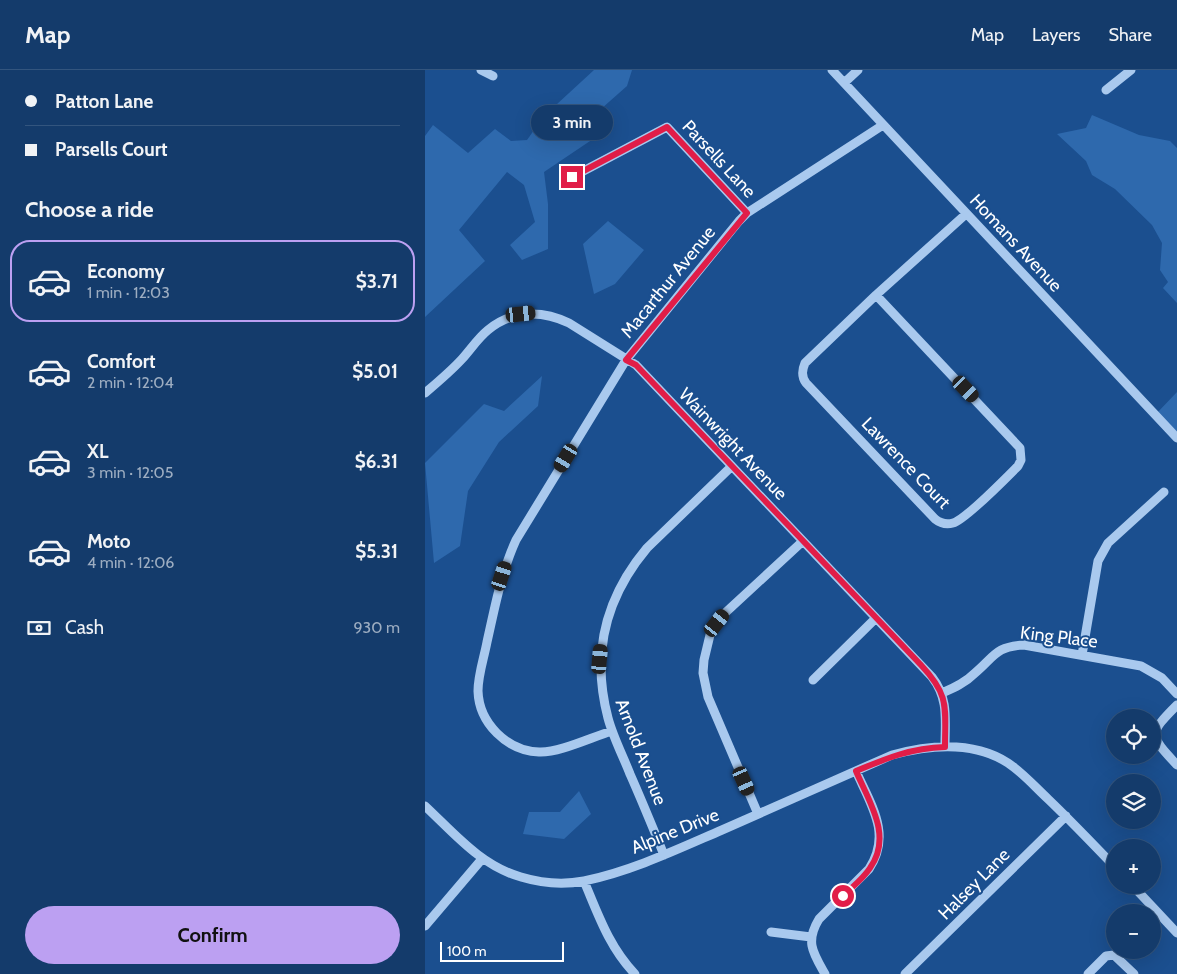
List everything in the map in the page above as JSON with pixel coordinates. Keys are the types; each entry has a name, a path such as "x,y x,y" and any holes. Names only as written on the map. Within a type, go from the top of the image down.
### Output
{"street":[{"path":"481,70 493,76"},
{"name":"Homans Avenue","path":"832,70 1177,438"},
{"path":"844,83 858,70"},
{"path":"1106,90 1131,70"},
{"name":"Macarthur Avenue","path":"612,731 553,751 542,752 521,749 502,739 488,722 481,707 478,690 479,680 502,576 516,540 626,360 747,213 883,125"},
{"name":"Parsells Lane","path":"572,177 667,127 747,213"},
{"name":"Lawrence Court","path":"876,294 1020,448 1021,460 1018,466 964,518 953,524 947,524 935,519 804,380 802,368 876,294 966,214"},
{"name":"Wainwright Avenue","path":"425,392 451,371 489,329 500,322 521,314 544,314 569,323 636,365 932,677 942,693 945,708 945,747"},
{"name":"Arnold Avenue","path":"665,855 612,731 603,699 600,659 605,626 625,576 647,548 732,466"},
{"path":"1082,655 1096,571 1102,552 1108,543 1164,492"},
{"path":"758,814 708,697 703,673 704,660 711,635 725,613 803,542"},
{"path":"813,680 876,618"},
{"name":"King Place","path":"942,693 966,681 988,659 1005,648 1024,645 1141,666 1162,678 1177,694"},
{"path":"1177,705 1160,722 1155,733 1158,745 1177,765"},
{"name":"Alpine Drive","path":"425,806 482,859 502,870 535,881 551,883 583,881 665,855 892,755 910,750 945,747 979,751 1006,762 1066,816 1106,858"},
{"path":"825,974 813,953 811,937 815,926 819,919 866,873 875,861 879,851 878,821 856,771"},
{"name":"Halsey Lane","path":"905,974 1066,816"},
{"path":"425,926 482,859"},
{"path":"583,881 609,941 635,974"},
{"path":"1140,894 1177,933"},
{"path":"771,932 811,937"},
{"path":"1088,974 1106,956 1114,956 1133,974"}],"shaded area":[{"path":"594,70 632,70 627,86 584,124 596,137 544,172 548,204 548,249 522,260 510,245 535,222 524,185 507,172 459,230 485,261 425,317 425,136 433,125 468,153 495,129 511,141 527,140 544,116"},
{"path":"1092,115 1139,135 1170,141 1177,148 1177,303 1163,288 1168,282 1160,270 1162,243 1152,225 1115,189 1092,175 1086,161 1057,134 1086,128"},
{"path":"608,221 644,250 615,284 594,294 583,244"},
{"path":"542,376 538,406 499,442 468,491 460,546 434,563 425,463 484,404 504,411"},
{"path":"1177,392 1177,435 1156,414"},
{"path":"579,791 591,814 564,839 523,834 529,812 560,812"}],"route":[{"path":"572,177 667,127 747,213 626,360 636,365 921,665 937,684 944,698 945,747 910,750 892,755 856,771 878,821 880,831 879,851 875,861 866,873 843,896"}]}
